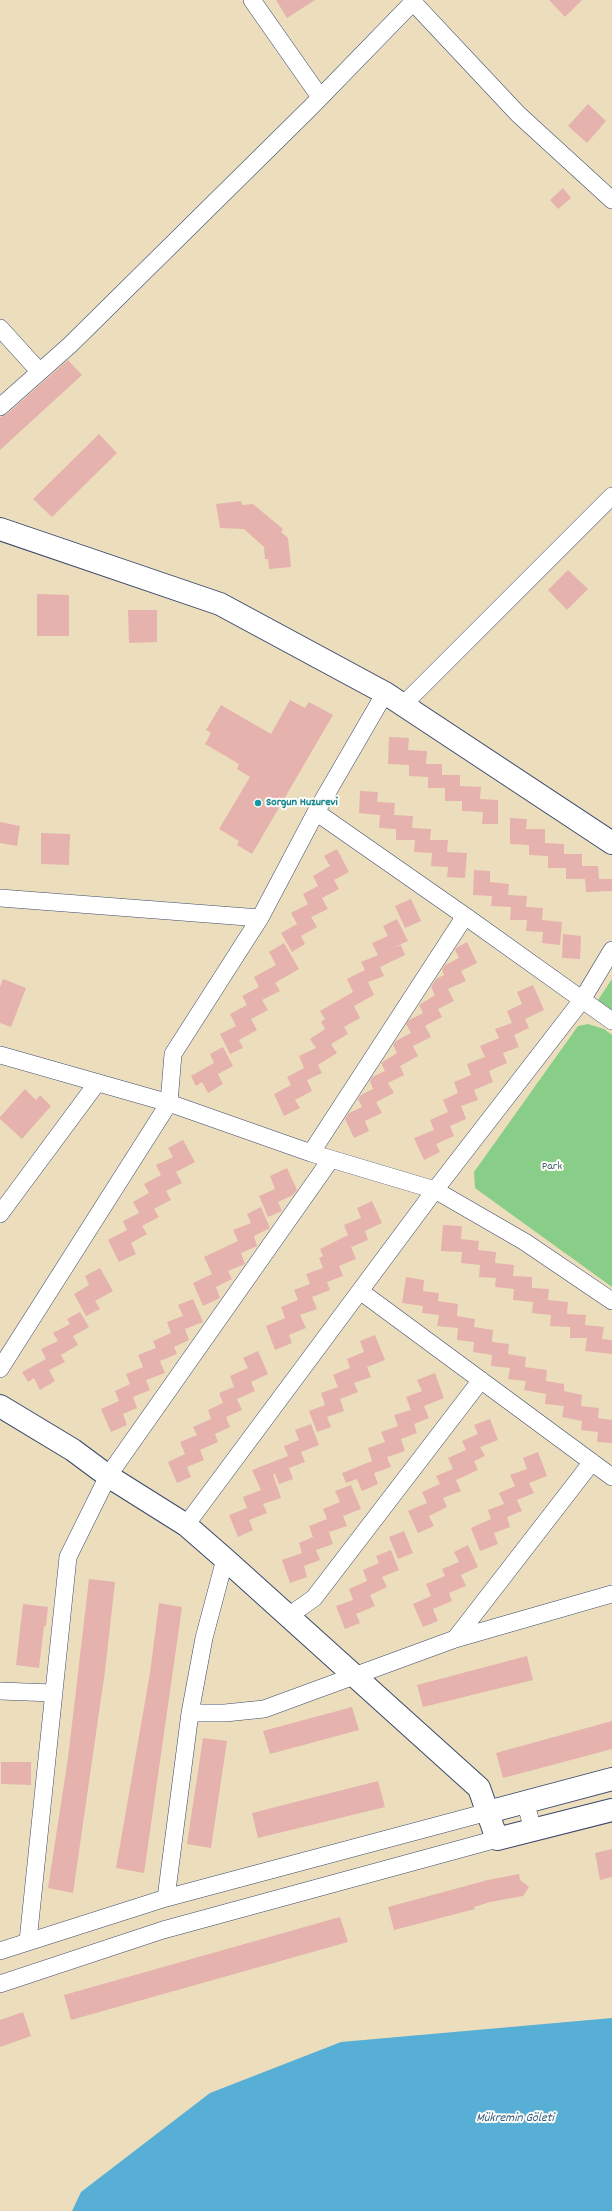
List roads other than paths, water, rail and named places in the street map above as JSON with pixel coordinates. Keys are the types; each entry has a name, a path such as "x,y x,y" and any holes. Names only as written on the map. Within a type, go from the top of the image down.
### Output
{"street":[{"path":"252,0 320,97"},
{"path":"0,407 70,345 320,97 413,1 518,114 612,200"},
{"path":"0,328 39,371"},
{"path":"403,705 612,496"},
{"path":"0,529 220,604 385,693 612,842"},
{"path":"0,1369 169,1103 173,1054 260,918 316,812 385,693"},
{"path":"316,812 612,1021"},
{"path":"0,898 260,918"},
{"path":"311,1153 465,916"},
{"path":"186,1525 435,1190 582,1000 612,950"},
{"path":"0,1055 169,1103 311,1153 435,1190 524,1242 612,1301"},
{"path":"0,1214 97,1083"},
{"path":"28,1941 68,1557 108,1476 331,1159"},
{"path":"360,1291 612,1477"},
{"path":"290,1615 314,1598 481,1380"},
{"path":"0,1406 73,1450 108,1476 186,1525 226,1559 290,1615 353,1675 479,1788 497,1839"},
{"path":"456,1639 592,1462"},
{"path":"166,1898 190,1713 204,1638 226,1559"},
{"path":"190,1713 225,1713 264,1708 456,1639 612,1594"},
{"path":"0,1692 53,1693"},
{"path":"0,1951 166,1898 612,1779"},
{"path":"525,1802 533,1830"},
{"path":"0,1984 163,1930 497,1839 612,1810"}],"water":[{"name":"Mükremin Göleti","path":"612,2018 612,2211 72,2211 81,2192 210,2093 341,2042"}],"place":[{"name":"Sorgun Huzurevi","path":"258,803"}],"park label":[{"name":"Park","path":"552,1167"}]}
